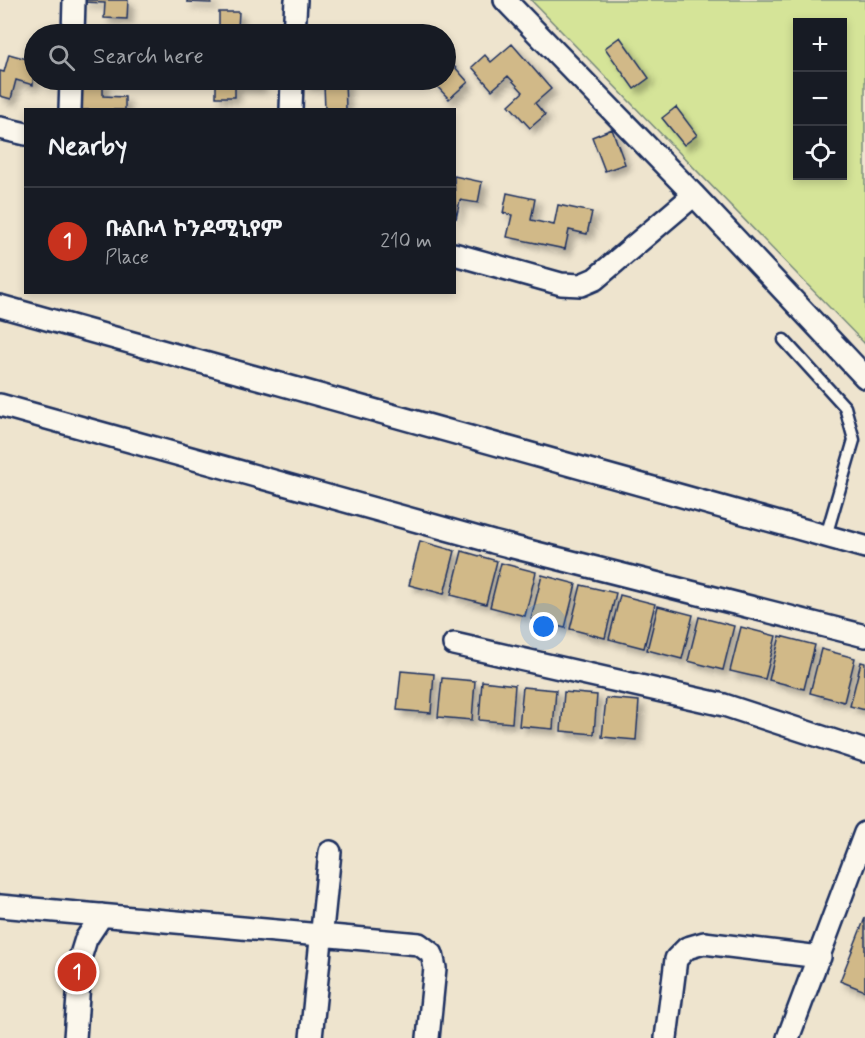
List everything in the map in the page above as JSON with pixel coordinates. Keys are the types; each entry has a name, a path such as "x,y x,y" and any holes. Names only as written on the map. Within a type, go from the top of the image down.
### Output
{"street":[{"path":"73,24 74,0"},
{"path":"295,24 296,0"},
{"path":"505,0 694,195 865,377"},
{"path":"70,108 71,90"},
{"path":"291,108 292,90"},
{"path":"0,128 24,134"},
{"path":"456,255 561,284 581,285 595,279 694,195"},
{"path":"0,306 865,547"},
{"path":"0,405 493,542 865,636"},
{"path":"454,644 724,705 865,751"},
{"path":"788,1038 865,833"},
{"path":"311,1038 330,852"},
{"path":"0,906 418,944 432,954 435,968 428,1038"},
{"path":"75,1038 81,955 86,939 102,915"},
{"path":"666,1038 676,959 687,948 704,943 820,957"}],"lane":[{"path":"784,340 845,407 854,440 826,536"}],"green space":[{"path":"531,0 865,0 865,344"}],"building":[{"path":"84,0 128,0 127,19 104,18 105,3 84,2"},
{"path":"187,0 211,0 211,3 187,2"},
{"path":"219,12 239,12 238,24 219,24"},
{"path":"620,37 649,78 634,89 605,48"},
{"path":"512,44 551,89 535,103 545,115 530,128 509,105 523,92 508,76 492,90 472,67 485,55 491,62"},
{"path":"9,54 24,58 24,82 16,80 11,99 0,96 0,71 4,72"},
{"path":"456,68 468,82 449,99 440,90 456,90"},
{"path":"81,90 103,90 103,96 125,97 125,108 80,108"},
{"path":"216,90 235,90 235,97 216,97"},
{"path":"324,90 345,90 346,108 325,108"},
{"path":"676,107 697,135 684,145 662,118"},
{"path":"612,129 625,164 605,171 592,137"},
{"path":"456,176 482,182 478,203 460,200 456,219"},
{"path":"507,193 535,199 531,220 554,225 558,205 592,212 587,234 569,230 565,249 507,237 512,215 503,213"},
{"path":"420,541 455,551 444,594 409,585"},
{"path":"462,551 497,561 486,604 451,595"},
{"path":"501,563 536,572 525,616 490,607"},
{"path":"542,575 576,584 565,628 531,619"},
{"path":"581,585 616,593 605,638 570,629"},
{"path":"620,595 655,604 644,648 609,639"},
{"path":"658,606 693,615 682,659 647,650"},
{"path":"699,617 734,626 723,670 688,661"},
{"path":"741,627 776,636 765,679 730,671"},
{"path":"780,636 815,645 804,689 769,680"},
{"path":"821,649 855,658 844,702 810,693"},
{"path":"861,662 865,663 865,710 850,706"},
{"path":"401,671 434,674 431,713 397,710"},
{"path":"442,678 475,681 472,720 438,717"},
{"path":"482,681 515,685 512,723 479,720"},
{"path":"523,687 556,690 553,729 519,726"},
{"path":"564,692 597,695 594,734 561,731"},
{"path":"606,698 639,701 636,740 602,737"},
{"path":"865,918 865,991 840,981"}],"place":[{"name":"ቡልቡላ ኮንዶሚኒየም","path":"77,972"}]}
